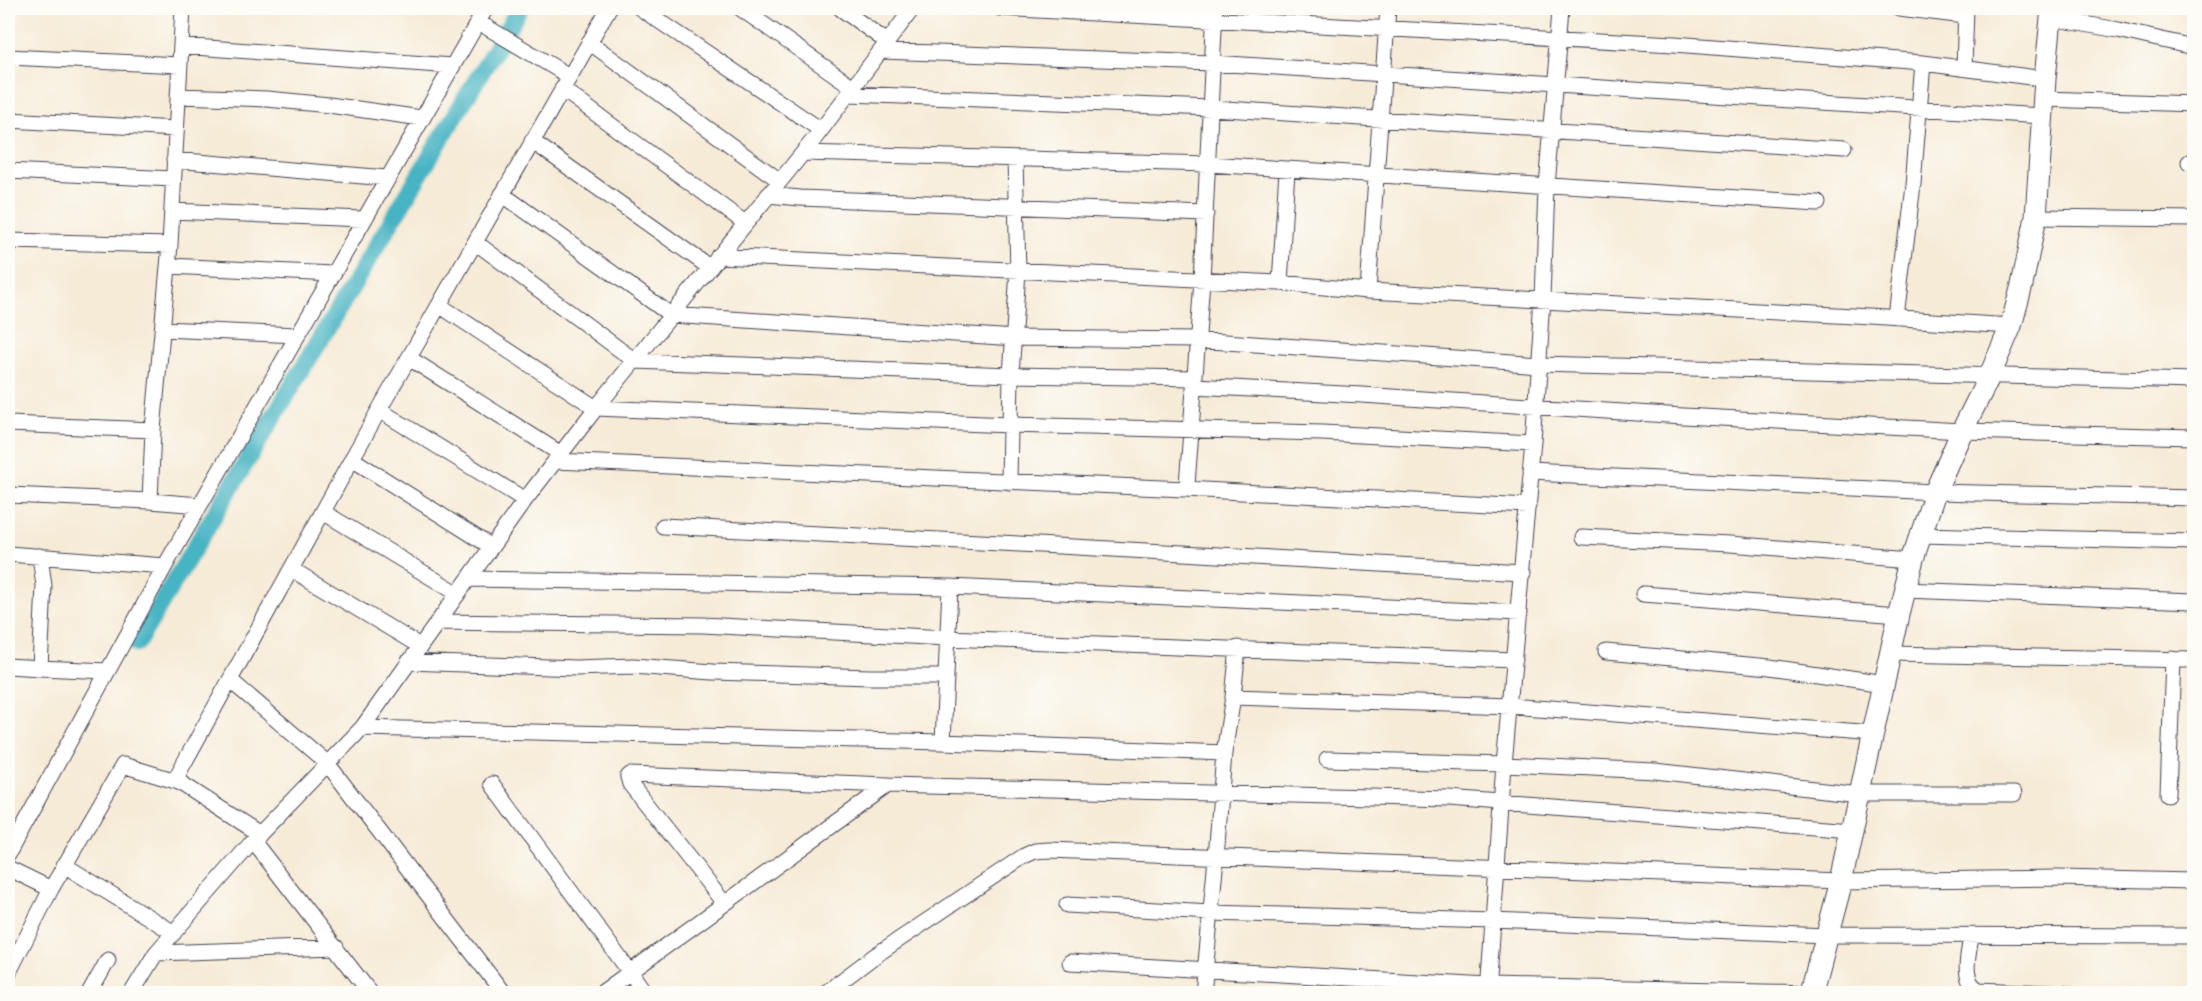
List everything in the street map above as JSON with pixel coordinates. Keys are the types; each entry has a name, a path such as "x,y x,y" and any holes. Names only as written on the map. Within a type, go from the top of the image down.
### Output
{"street":[{"path":"150,501 153,430 169,266 183,8"},
{"path":"8,854 165,566 486,8"},
{"path":"179,782 178,774 322,512 609,8"},
{"path":"640,8 821,130"},
{"path":"740,8 851,91 1382,118 1844,150"},
{"path":"840,8 884,46 1212,63 1920,108 2044,98 2194,104"},
{"path":"131,993 156,953 256,838 362,728 457,592 469,579 490,546 525,500 596,408 803,153 913,8"},
{"path":"1003,8 1215,14 1387,30 1560,38 1923,63 1964,68 2044,98"},
{"path":"1368,291 1388,8"},
{"path":"1488,990 1504,764 1523,572 1536,406 1547,186 1562,8"},
{"path":"1899,8 1966,12 1964,68"},
{"path":"1070,962 1488,990 1811,993 1853,830 1904,590 1913,559 1935,492 2011,326 2022,285 2036,217 2051,13 2193,46"},
{"path":"1185,489 1202,280 1215,14"},
{"path":"478,22 549,64 566,83 745,224"},
{"path":"589,42 780,181"},
{"path":"181,46 452,66"},
{"path":"8,57 180,65"},
{"path":"1897,319 1923,63"},
{"path":"178,96 267,99 421,118"},
{"path":"8,120 176,129"},
{"path":"532,141 714,261 1018,271 1280,283 1368,291 2011,326"},
{"path":"803,153 1208,164 1819,203"},
{"path":"1009,482 1011,375 1018,271 1015,159"},
{"path":"174,160 387,178"},
{"path":"1280,283 1287,170"},
{"path":"8,171 173,179"},
{"path":"502,194 671,315 1015,338 1197,340 1539,364 2194,381"},
{"path":"768,195 1206,214"},
{"path":"172,211 363,219"},
{"path":"2036,217 2194,219"},
{"path":"8,241 170,245"},
{"path":"475,242 635,360 1194,382 1683,416 1962,431 2194,437"},
{"path":"169,266 332,274"},
{"path":"439,306 596,408 1009,425 1322,433 1533,444"},
{"path":"163,329 297,335"},
{"path":"409,358 558,458 1528,507"},
{"path":"379,410 525,500"},
{"path":"8,424 153,430"},
{"path":"352,459 490,546"},
{"path":"1530,473 1935,492 2194,498"},
{"path":"8,495 200,505"},
{"path":"322,512 457,592"},
{"path":"663,526 1080,546 1523,572"},
{"path":"1920,536 2194,542"},
{"path":"1581,537 1730,544 1913,559"},
{"path":"8,554 165,566"},
{"path":"40,556 44,586 40,668"},
{"path":"291,568 420,646"},
{"path":"469,579 950,587 1519,613"},
{"path":"943,742 950,587"},
{"path":"1904,590 2194,601"},
{"path":"1643,594 1899,614"},
{"path":"437,622 703,625 946,638 1514,660"},
{"path":"1203,993 1207,971 1224,753 1238,648"},
{"path":"1606,652 1770,667 1884,684"},
{"path":"1891,654 2194,660"},
{"path":"2168,794 2173,659"},
{"path":"408,662 576,668 633,666 713,672 945,677"},
{"path":"8,666 108,671"},
{"path":"230,680 327,763 504,993"},
{"path":"1233,697 1511,706 1874,734"},
{"path":"362,728 943,742 1224,753"},
{"path":"1327,759 1655,771 1860,794 2014,794"},
{"path":"8,974 14,945 51,889 123,765 179,782 256,838 371,993"},
{"path":"724,903 630,784 628,777 630,775 888,785 1384,796 1503,802 1853,830"},
{"path":"492,784 646,993"},
{"path":"600,993 888,785"},
{"path":"824,993 1024,856 1035,851 1497,866 1841,881 2057,879 2194,881"},
{"path":"64,865 174,933"},
{"path":"8,868 51,889"},
{"path":"1067,905 1211,913 1493,921 1827,935 2194,936"},
{"path":"1971,937 1967,973 1968,980 1974,988 2068,993"},
{"path":"156,953 336,947"},
{"path":"89,993 108,960"}],"waterway":[{"path":"137,643 520,8"}]}
